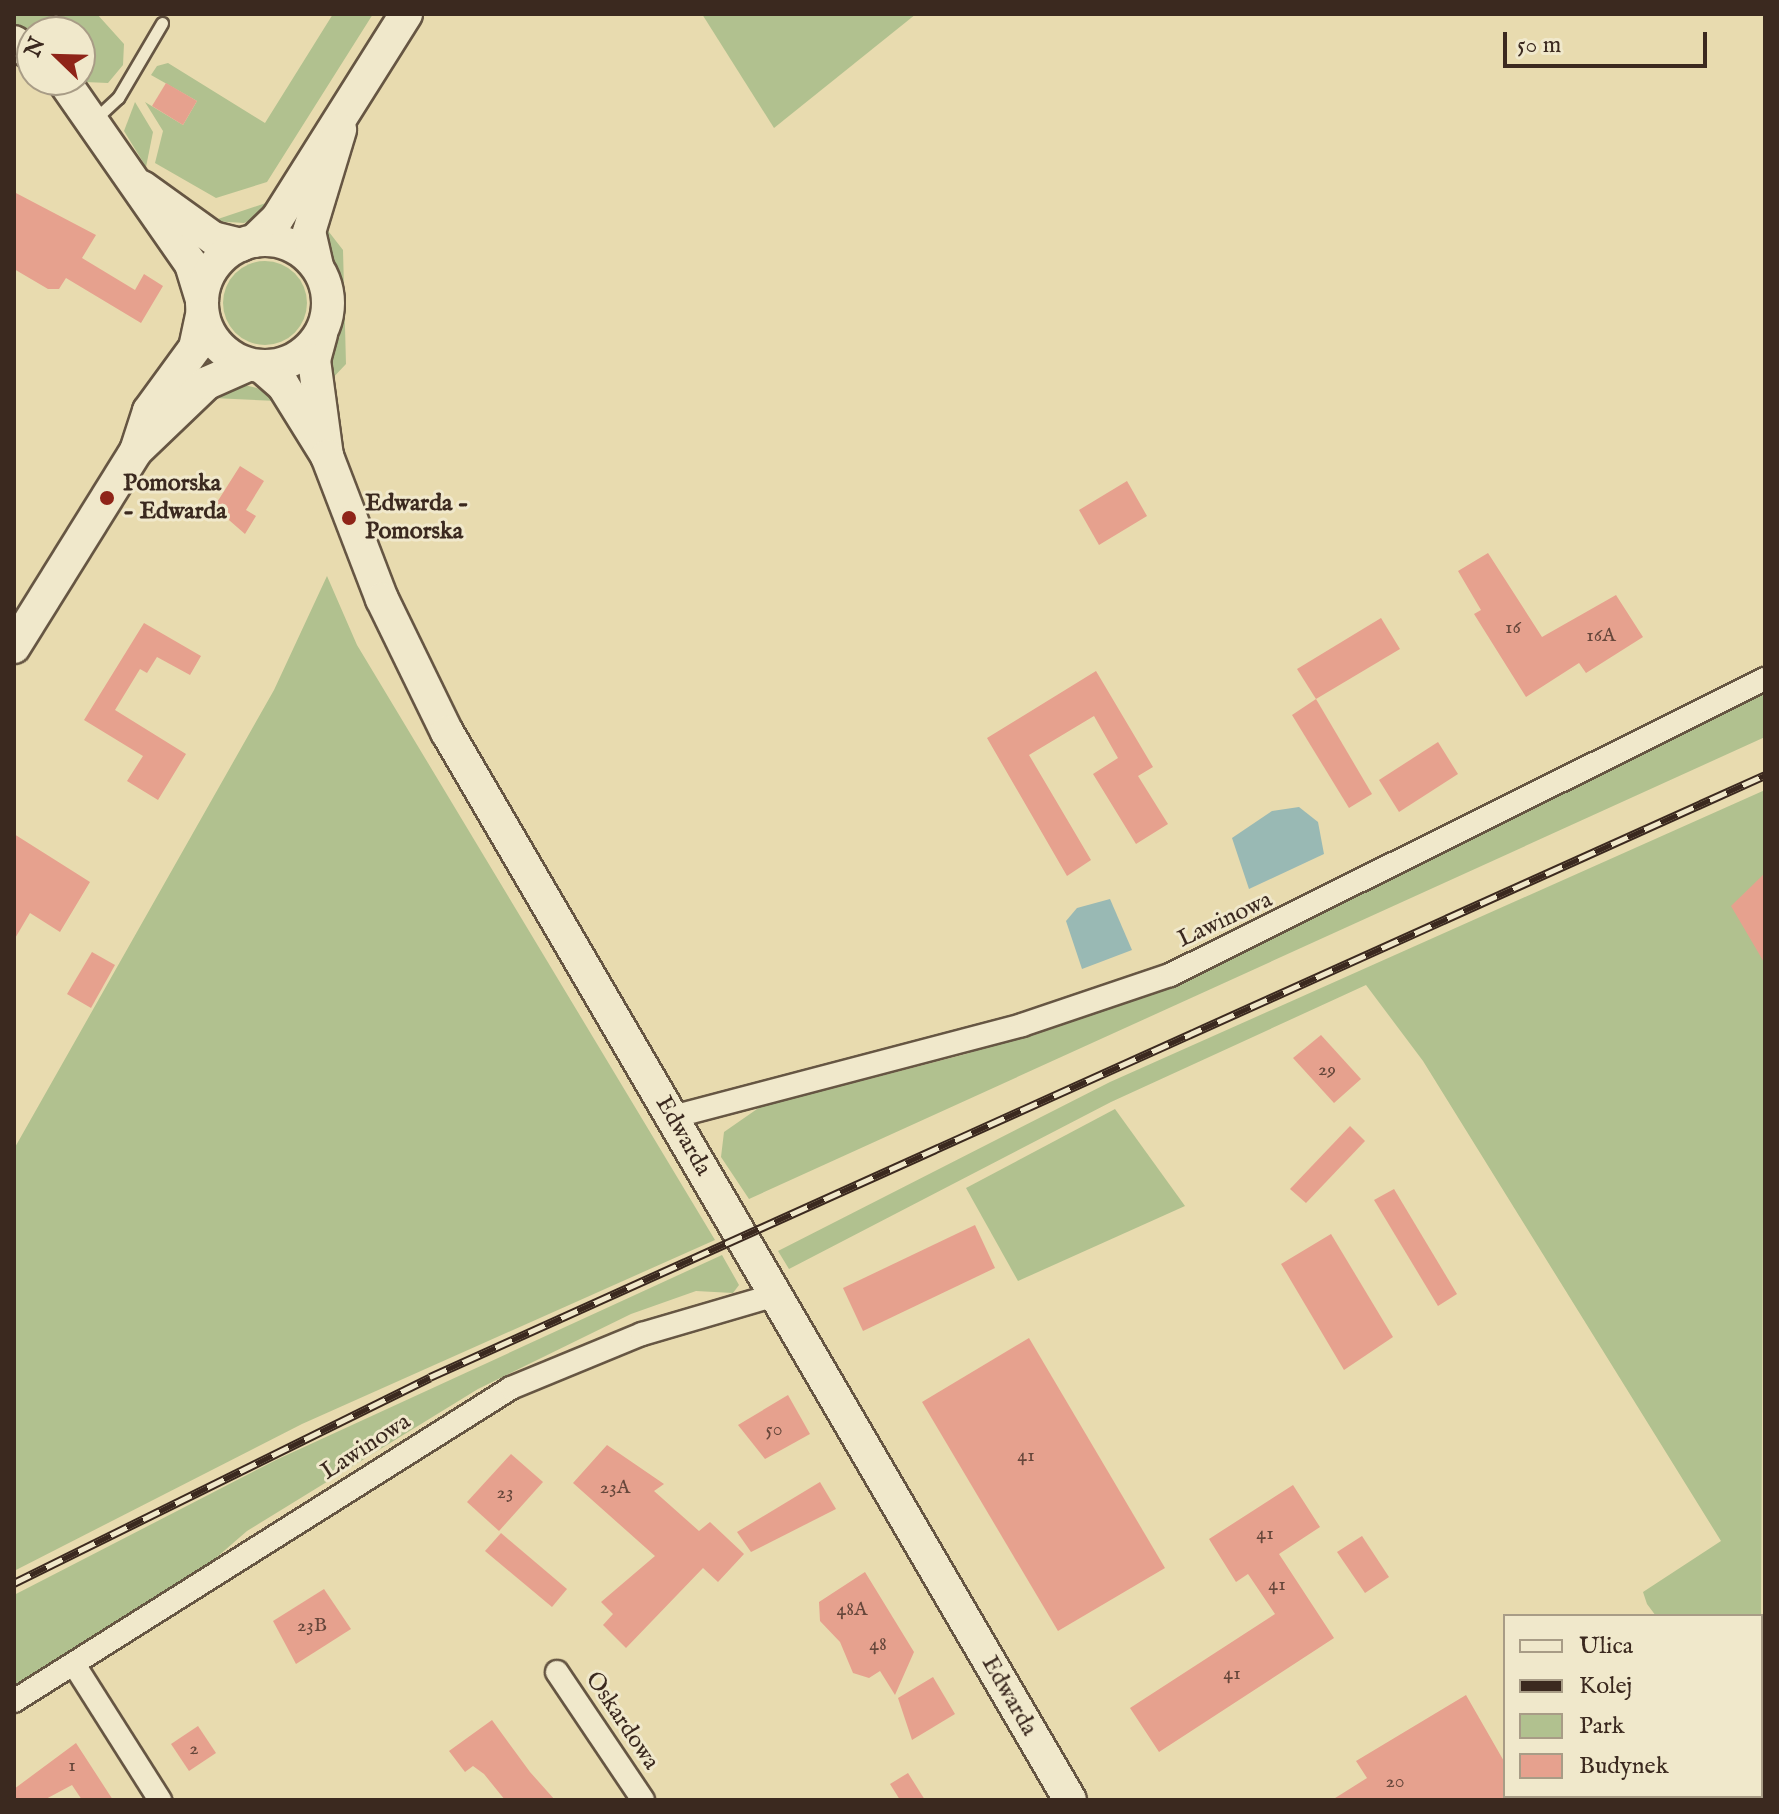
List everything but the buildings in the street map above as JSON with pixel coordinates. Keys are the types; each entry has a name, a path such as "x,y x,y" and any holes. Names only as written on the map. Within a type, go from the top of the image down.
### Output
{"street":[{"path":"14,647 136,451 149,411 195,348 202,307 217,261 270,229 302,168 347,112 406,14"},
{"path":"75,96 142,187 197,274 202,307 213,341 255,366"},
{"path":"136,451 207,383 255,366 302,355 321,334 328,292 317,266 309,232 347,112"},
{"path":"142,187 213,238 296,248 317,266"},
{"name":"Edwarda","path":"321,334 314,360 327,456"},
{"name":"Edwarda","path":"255,366 283,385 327,456 387,612 441,720 1070,1800"},
{"name":"Lawinowa","path":"672,1117 1022,1025 1170,975 1765,679"},
{"name":"Lawinowa","path":"14,1701 75,1666 511,1388 642,1334 775,1295"},
{"path":"75,1666 160,1800"},
{"name":"Oskardowa","path":"557,1672 643,1800"}],"lane":[{"path":"94,120 118,98 162,23"}],"green space":[{"path":"14,14 97,14 124,44 123,65 108,83 96,82 96,16 16,16 14,27"},
{"path":"333,14 373,14 267,182 216,198 155,163 163,131 145,102 183,125 197,101 151,75 157,66 168,63 265,123"},
{"path":"702,14 916,14 774,128"},
{"path":"135,102 153,132 146,167 124,131"},
{"path":"269,202 264,214 244,223 212,221"},
{"path":"322,223 343,250 346,364 328,383 341,305"},
{"path":"257,261 273,261 289,268 300,279 307,303 304,319 295,333 273,345 257,345 241,338 230,327 223,311 223,295 230,279 241,268"},
{"path":"240,384 257,388 277,401 212,398"},
{"path":"327,576 357,645 715,1240 302,1424 14,1571 14,1149 274,690"},
{"path":"1765,692 1765,737 749,1199 721,1157 724,1132 760,1107 966,1054 1156,993"},
{"path":"1765,790 1761,1614 1654,1614 1647,1604 1643,1592 1721,1541 1423,1061 1366,985 1111,1102 789,1269 778,1251 1110,1082"},
{"path":"1115,1109 1185,1206 1018,1281 966,1188"},
{"path":"722,1255 739,1285 733,1293 696,1291 631,1314 478,1389 247,1531 187,1583 14,1685 14,1595 278,1459"}],"water":[{"path":"1299,807 1318,822 1324,854 1249,889 1232,838 1272,811"},
{"path":"1110,899 1132,950 1082,969 1066,921 1077,908"}],"railway":[{"path":"14,1583 430,1377 1765,775"}],"place":[{"name":"Pomorska - Edwarda","path":"107,498"},
{"name":"Edwarda - Pomorska","path":"349,518"}]}
